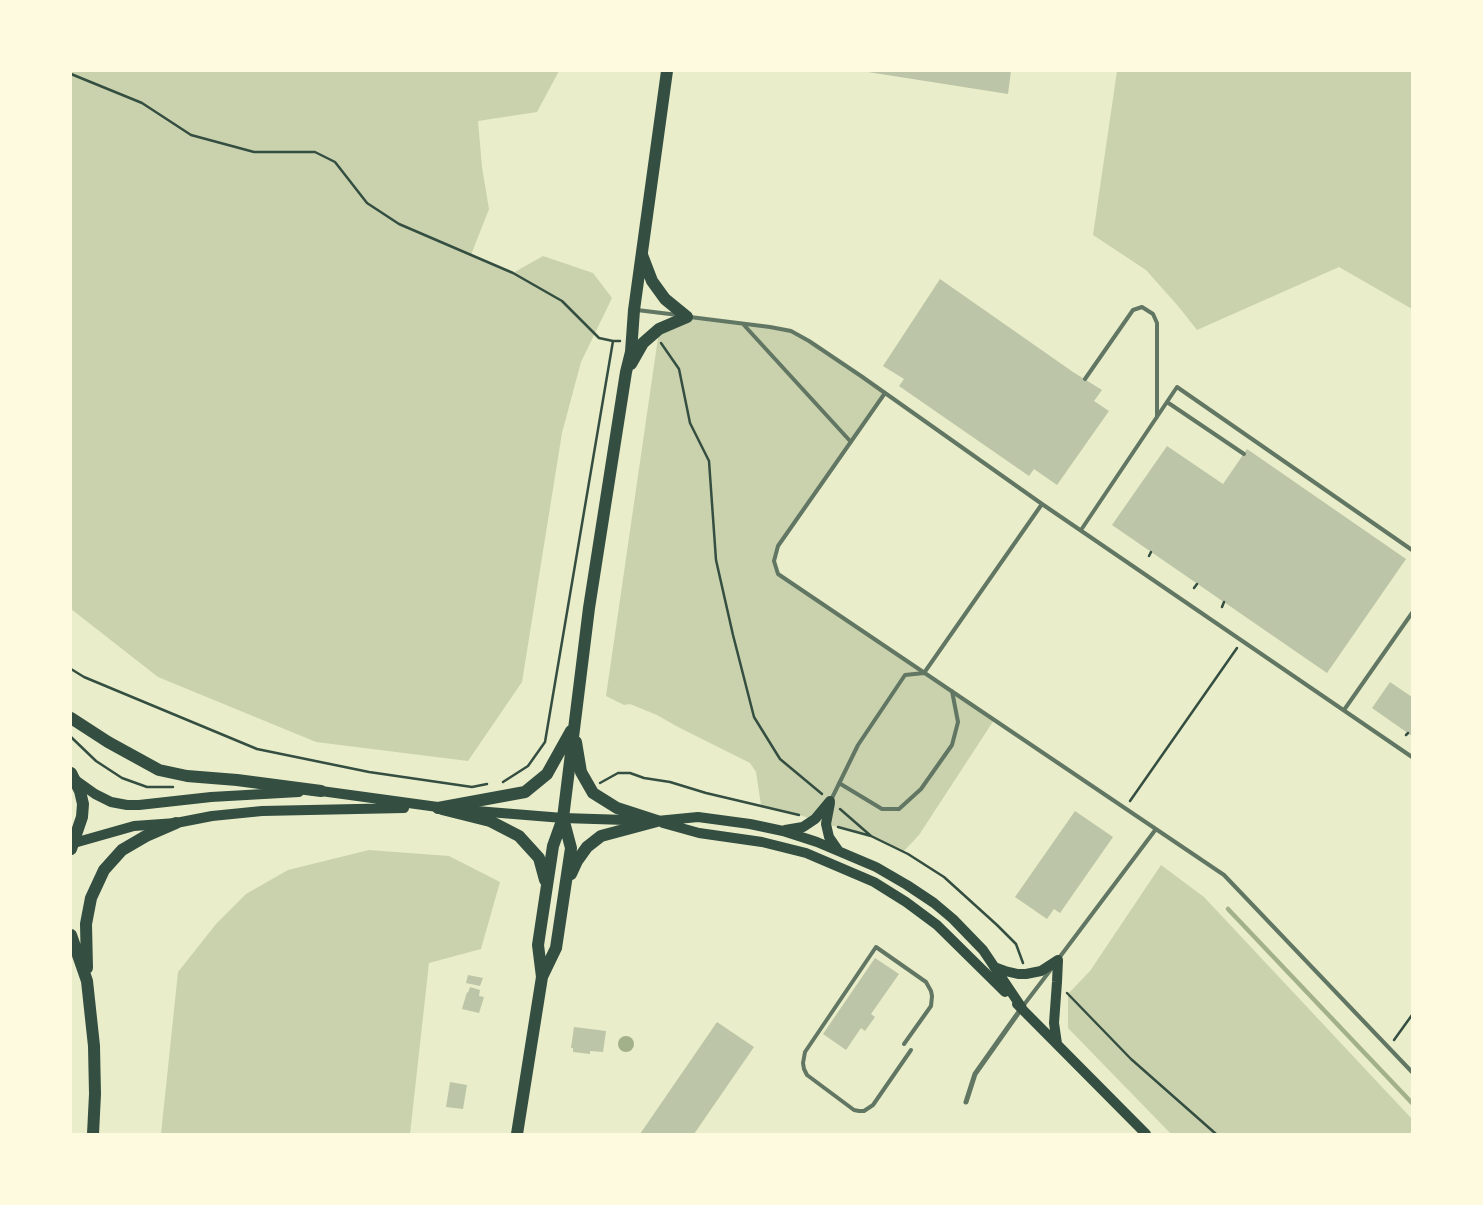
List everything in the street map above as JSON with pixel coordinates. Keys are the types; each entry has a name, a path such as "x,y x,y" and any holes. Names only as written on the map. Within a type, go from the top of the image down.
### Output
{"main road":[{"path":"517,1134 542,977 538,944 553,846 563,818 589,608 626,372 631,352 634,310 667,71"},
{"path":"626,372 643,343 659,329 687,317 665,299 659,291 652,281 642,254"},
{"path":"71,718 108,742 159,770 187,776 237,780 438,808 563,818 657,821"},
{"path":"72,845 134,826 176,823 212,816 262,811 438,808 525,792 547,774 574,727"},
{"path":"574,727 581,772 593,794 616,808 699,833 762,842 806,853 874,882 906,902 937,925 1146,1134"},
{"path":"72,776 95,794 111,802 126,805 220,796 321,791"},
{"path":"72,776 80,791 83,804 82,817 72,845"},
{"path":"783,831 803,827 815,819 830,801"},
{"path":"830,801 826,824 829,837 839,851"},
{"path":"438,808 490,821 519,836 539,858 547,885"},
{"path":"565,887 577,861 588,846 601,836 657,821 698,816 783,831 839,851 876,867 934,903 953,919 983,950 1022,1008"},
{"path":"542,977 556,948 571,848 563,818"},
{"path":"93,1134 95,1094 94,1046 87,981 86,924 91,898 104,870 122,850 146,836 176,823"},
{"path":"71,935 87,981"},
{"path":"994,967 1005,971 1026,974 1042,971 1058,960"},
{"path":"1057,1044 1054,1024 1058,960"}],"street":[{"path":"966,1102 975,1074 1022,1008"}],"lane":[{"path":"1085,379 1133,310 1142,307 1153,314 1157,323 1157,417"},
{"path":"634,310 791,331 885,393 1042,504 1412,757"},
{"path":"742,324 850,442"},
{"path":"1081,530 1177,387 1412,550"},
{"path":"885,393 778,546 774,561 778,574 1224,875 1412,1072"},
{"path":"1167,402 1244,454"},
{"path":"830,801 858,745 905,675 924,672 1042,504"},
{"path":"1344,710 1412,613"},
{"path":"840,783 882,809 899,809 921,789 952,745 958,722 952,691"},
{"path":"1022,1008 1156,829"},
{"path":"904,1044 931,1006 931,991 926,982 876,947 805,1052 803,1057 804,1069 807,1074 859,1112 873,1105 912,1050"}],"path":[{"path":"71,74 142,103 191,135 254,152 315,152 335,162 366,203 399,224 513,273 562,301 599,338 613,341 632,340"},
{"path":"648,339 658,338 680,369 690,423 709,461 716,560 754,717 780,759 871,836"},
{"path":"497,783 505,781 528,766 545,742 613,341"},
{"path":"1149,556 1151,552"},
{"path":"1194,588 1197,584"},
{"path":"1222,607 1224,602"},
{"path":"1126,808 1242,641"},
{"path":"71,669 84,677 257,749 369,772 472,787 489,784"},
{"path":"71,737 96,760 122,778 147,786 177,787"},
{"path":"1057,982 1131,1059 1216,1134"},
{"path":"1389,1048 1412,1015"}],"shaded area":[{"path":"71,71 559,71 537,112 478,121 482,167 489,209 471,255 513,273 543,256 593,273 612,298 581,362 562,433 522,682 468,761 316,742 158,677 71,609"},
{"path":"1117,71 1412,71 1412,309 1339,267 1197,330 1146,270 1093,235"},
{"path":"687,317 791,331 809,341 885,393 778,545 774,561 778,574 994,720 919,835 903,852 871,836 761,805 756,772 750,763 657,715 630,704 624,705 606,696 658,338 654,334"},
{"path":"369,850 449,856 500,882 481,949 429,963 410,1134 161,1134 178,972 216,924 246,894 288,870"},
{"path":"1161,865 1204,897 1412,1119 1412,1134 1171,1134 1068,1028 1068,994 1090,971"},
{"path":"623,1036 629,1036 634,1041 632,1050 623,1052 618,1047 618,1041"}],"building":[{"path":"868,71 1011,71 1008,94"},
{"path":"940,279 1073,372 1102,390 1094,401 1109,411 1057,485 1034,469 1029,476 899,386 904,379 883,366"},
{"path":"1167,446 1223,484 1247,449 1406,559 1327,673 1112,525"},
{"path":"1390,682 1412,697 1412,736 1372,708"},
{"path":"1075,811 1113,837 1060,913 1054,909 1047,919 1015,897"},
{"path":"875,958 899,974 871,1014 875,1017 865,1031 861,1028 846,1050 823,1034"},
{"path":"468,975 483,978 480,986 466,983"},
{"path":"470,987 480,990 479,996 484,997 479,1013 462,1009"},
{"path":"717,1022 754,1047 694,1134 640,1134"},
{"path":"574,1027 606,1031 603,1052 590,1051 590,1054 573,1052 573,1048 571,1048"},
{"path":"450,1082 467,1085 463,1109 446,1107"}],"waterway":[{"path":"1228,909 1412,1103"}]}
